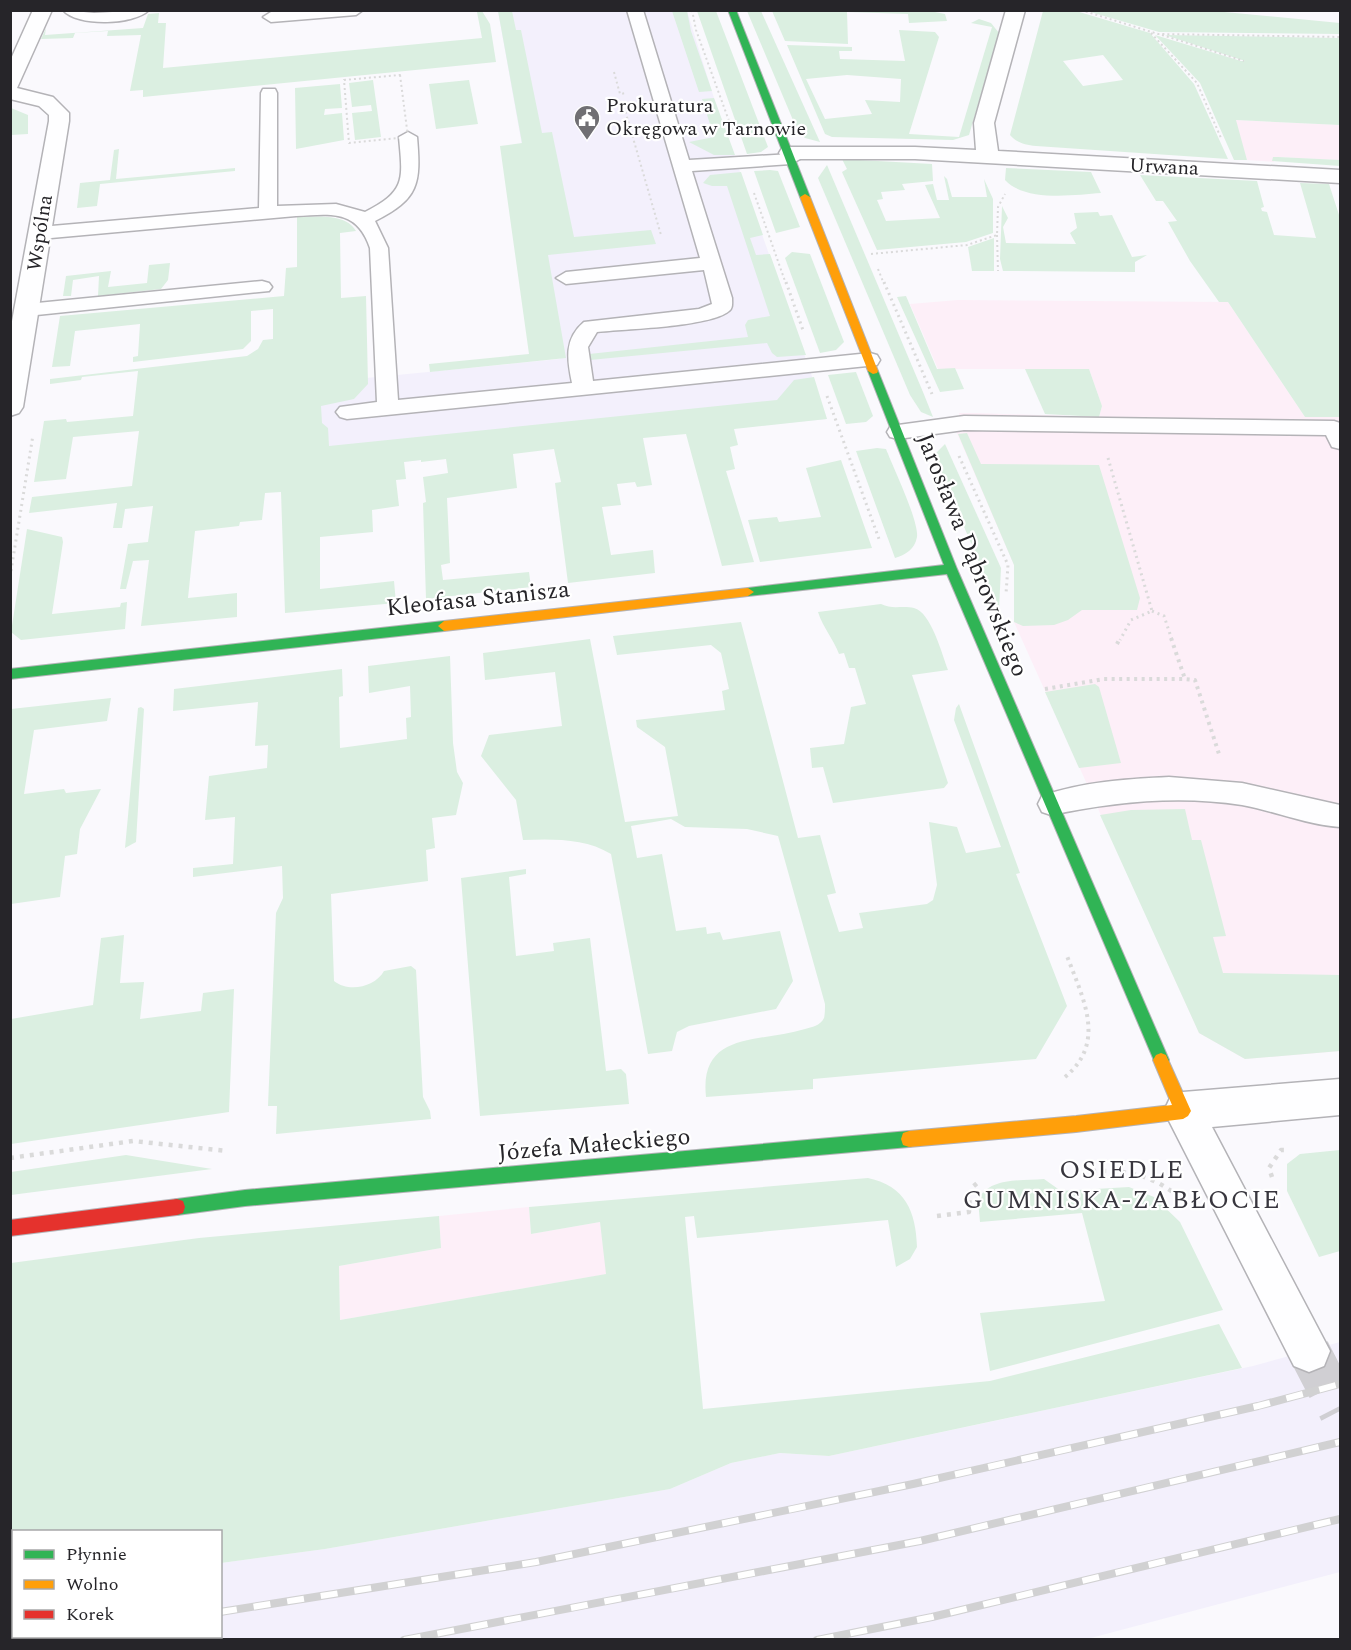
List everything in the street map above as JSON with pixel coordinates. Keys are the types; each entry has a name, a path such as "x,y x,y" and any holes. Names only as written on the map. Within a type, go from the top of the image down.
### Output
{"street":[{"path":"10,84 43,10"},
{"name":"Jarosława Dąbrowskiego","path":"732,10 951,569 1183,1111"},
{"path":"988,157 984,123 1016,10"},
{"name":"Wspólna","path":"10,93 46,101 59,113 10,407"},
{"name":"Urwana","path":"790,156 857,151 1341,177"},
{"name":"Kleofasa Stanisza","path":"10,674 951,569"},
{"path":"1309,1351 1183,1111 1341,1096"},
{"name":"Józefa Małeckiego","path":"10,1228 245,1198 1076,1124 1183,1111"}],"lane":[{"path":"70,10 75,15 84,17 117,15 142,10"},
{"path":"271,17 356,10"},
{"path":"585,388 578,349 585,331 601,325 716,311 722,307 722,298 636,10"},
{"path":"268,213 269,93"},
{"path":"364,220 393,206 406,194 411,171 408,137"},
{"path":"681,166 790,156"},
{"path":"40,232 268,213 339,210 354,214 372,226 379,248 388,408"},
{"path":"566,278 711,263"},
{"path":"27,310 262,287"},
{"path":"347,412 870,360"},
{"path":"898,432 964,423 1338,433"},
{"path":"1051,804 1112,791 1174,787 1231,793 1317,814 1341,816"}],"path":[{"path":"692,10 696,30 879,541 879,547"},
{"path":"1081,10 1158,34 1341,37"},
{"path":"1151,33 1197,83 1236,171"},
{"path":"1158,34 1244,61"},
{"path":"400,75 408,137 350,143 344,80 400,75"},
{"path":"998,271 998,207 1005,194"},
{"path":"871,254 967,245 997,235"},
{"path":"1099,425 1152,611"},
{"path":"1117,644 1131,620 1152,611 1164,616 1185,679"},
{"path":"1034,691 1104,678 1195,680 1231,793"},
{"path":"1274,1188 1269,1168 1281,1150 1291,1148"},
{"path":"1087,1165 1089,1171 1122,1169 1148,1177 1167,1187 1176,1195"},
{"path":"937,1216 969,1212 970,1189 987,1178"}],"shaded area":[{"path":"498,11 687,11 714,98 827,419 283,474 284,386 560,359"},
{"path":"1235,120 1340,125 1340,160 1273,157 1274,162 1247,160"},
{"path":"958,300 1228,302 1305,417 1340,417 1340,1051 1245,1059 1199,1033 1014,622 1014,565 950,417 959,417 959,413 975,413 1099,417 1102,406 1089,369 938,369 910,304"},
{"path":"529,1207 531,1234 600,1222 607,1274 340,1320 339,1266 441,1248 439,1216"},
{"path":"1340,1342 1340,1572 1087,1639 11,1640 10,1592 12,1592 12,1638 222,1638 222,1563 325,1549 670,1489 731,1463 780,1453 829,1456 1253,1366"}],"green space":[{"path":"482,11 490,24 496,62 143,97 143,90 130,91 141,35 107,36 108,31 75,33 73,38 41,39 46,28 45,35 143,28 148,14 159,13 158,23 166,23 163,68 482,38 477,12"},
{"path":"498,11 512,11 516,30 521,30 542,133 552,132 574,237 651,230 656,244 548,255 566,358 430,372 429,364 529,354 500,146 522,143"},
{"path":"672,11 687,11 691,31 712,91 699,92"},
{"path":"697,11 716,11 768,147 761,152 747,154"},
{"path":"747,11 761,11 820,142 805,138 798,132"},
{"path":"772,11 930,11 945,14 947,21 909,23 908,14 847,12 848,44 785,41"},
{"path":"1043,11 1076,11 1150,33 1194,84 1228,159 1032,146 1018,142 1010,135","holes":["1103,55 1123,80 1083,86 1063,61"]},
{"path":"1087,11 1214,11 1340,23 1340,34 1159,32"},
{"path":"979,19 991,23 999,33 969,135 953,140 832,137 825,134 787,45 852,47 852,51 839,51 840,59 905,61 899,30 935,32 939,37 909,134 959,137 992,27 971,23","holes":["847,75 901,79 900,102 865,100 872,114 825,119 806,79"]},
{"path":"1155,35 1241,61 1245,61 1165,35 1340,38 1340,125 1236,120 1247,160 1234,160 1200,83"},
{"path":"373,80 381,137 355,140 352,113 372,111 371,105 352,107 349,83"},
{"path":"469,80 478,124 436,129 429,84"},
{"path":"340,84 342,108 325,109 324,115 342,113 344,140 296,149 295,88"},
{"path":"714,98 735,155 714,155 689,142 714,137 702,99"},
{"path":"11,108 28,115 28,134 11,135"},
{"path":"119,149 116,179 235,168 235,171 100,184 97,206 77,208 80,183 110,180 114,150"},
{"path":"1273,157 1340,160 1340,166 1272,161"},
{"path":"842,159 932,164 933,181 902,184 905,190 881,192 883,199 877,200 886,221 940,218 925,185 933,184 937,200 949,200 944,176 952,197 987,197 984,179 993,199 993,233 966,242 877,250 842,172 847,169"},
{"path":"827,165 933,417 921,412 910,395 818,178"},
{"path":"1006,168 1091,172 1101,193 1050,195 1025,192 1005,180"},
{"path":"754,171 778,171 800,227 776,233"},
{"path":"741,172 763,235 750,238 756,255 770,254 806,355 777,357 767,343 590,360 589,354 748,337 745,325 748,320 770,316 727,186 712,186 703,183 710,175"},
{"path":"1140,175 1257,181 1264,207 1261,208 1262,211 1267,212 1274,235 1316,238 1300,183 1329,184 1340,218 1340,417 1305,417 1228,302 1219,302 1190,261 1168,222 1177,221 1163,201 1156,201"},
{"path":"1002,206 1008,218 1003,227 1006,243 1076,244 1070,233 1077,228 1074,213 1098,212 1100,216 1112,215 1132,257 1147,255 1135,262 1135,272 1003,271 1000,259"},
{"path":"297,217 329,217 351,225 356,231 340,233 341,298 366,296 368,384 354,399 321,406 322,423 328,428 329,446 777,400 794,380 814,377 827,419 734,429 738,445 730,447 735,469 726,471 754,562 722,566 686,434 643,438 652,485 637,487 635,482 617,484 621,505 602,507 611,555 653,550 655,573 568,583 555,483 561,482 554,449 513,454 517,488 447,498 450,563 441,565 443,580 529,572 531,587 426,599 423,503 426,502 423,477 448,473 446,459 421,462 421,460 404,462 406,479 396,480 399,506 372,510 373,532 320,537 320,589 394,581 396,603 285,613 281,492 265,493 262,520 240,522 239,526 195,531 188,598 237,593 237,617 141,626 149,560 133,561 126,589 120,589 128,544 148,542 153,506 125,509 122,528 113,528 117,503 29,513 32,497 132,486 139,431 73,437 66,479 34,482 44,421 66,419 67,422 133,416 138,371 82,377 81,380 50,384 50,379 247,356 258,349 263,340 273,339 273,309 251,311 251,341 243,349 133,362 133,357 138,356 140,324 75,331 70,366 52,367 60,316 284,296 286,268 297,267"},
{"path":"994,238 994,271 972,271 968,247"},
{"path":"792,252 810,254 844,342 836,350 820,353 785,258"},
{"path":"170,263 168,280 161,289 98,296 99,276 73,280 71,296 63,296 66,276 111,271 108,287 147,283 149,265"},
{"path":"906,296 937,369 955,368 964,389 940,392 897,297"},
{"path":"1025,369 1089,369 1102,406 1099,417 1045,414"},
{"path":"856,372 873,416 866,422 846,424 828,375"},
{"path":"967,433 981,464 1099,465 1140,598 1137,610 1082,610 1068,620 1054,625 1023,626 1014,622 1014,565 958,434"},
{"path":"945,444 1001,568 999,610 936,460 935,454"},
{"path":"886,449 917,529 916,541 912,548 895,558 856,451"},
{"path":"841,460 872,548 760,562 748,520 777,517 779,522 821,517 806,468"},
{"path":"27,529 62,537 52,614 120,607 121,603 127,602 125,629 21,640 11,632"},
{"path":"881,604 890,607 914,608 920,611 931,625 939,644 948,670 912,675 948,783 944,788 833,803 823,767 812,768 810,748 844,744 851,707 866,704 855,668 849,668 844,653 839,654 818,612"},
{"path":"741,622 798,838 820,835 836,893 827,895 839,932 863,928 859,913 927,904 933,900 937,885 929,822 957,827 966,853 1001,847 954,720 959,704 1020,873 1016,874 1067,1006 1036,1059 813,1079 813,1089 706,1097 706,1076 712,1060 722,1050 752,1039 816,1026 824,1018 825,1004 778,836 747,829 685,827 671,819 631,826 637,858 662,854 676,931 706,927 707,934 720,932 723,940 780,931 793,981 776,1009 689,1026 677,1032 672,1051 648,1054 611,854 579,842 523,840 516,800 481,756 489,735 562,726 555,672 485,680 483,653 590,639 625,822 678,816 665,747 637,727 636,720 725,710 722,691 729,689 721,653 711,645 617,655 613,636"},
{"path":"450,656 453,743 457,772 463,783 456,815 432,818 435,848 426,850 428,881 331,894 334,981 340,985 354,987 374,981 384,971 411,966 416,970 423,1097 431,1119 276,1134 277,1106 268,1106 276,913 283,898 282,866 193,877 193,868 233,864 235,817 205,820 209,776 267,768 268,745 255,746 258,702 173,711 174,689 342,669 343,696 339,697 340,748 407,739 406,718 411,717 410,686 369,693 368,666"},
{"path":"1095,684 1099,687 1121,763 1079,768 1045,692"},
{"path":"111,698 107,721 34,730 24,794 64,789 66,793 101,789 80,829 77,854 65,856 60,897 11,904 11,709"},
{"path":"138,708 144,709 136,842 125,848"},
{"path":"1185,809 1192,840 1201,840 1226,936 1213,937 1223,973 1340,975 1340,1051 1245,1059 1199,1033 1100,815 1131,810"},
{"path":"526,869 526,874 509,877 516,956 554,951 553,943 590,938 606,1071 621,1069 626,1074 629,1104 480,1116 461,878"},
{"path":"124,935 120,983 144,982 140,1019 201,1011 203,993 234,989 229,1112 11,1144 11,1019 93,1005 101,938"},
{"path":"1340,1150 1340,1251 1319,1257 1287,1191 1287,1164 1300,1154"},
{"path":"126,1155 212,1169 11,1195 11,1172"},
{"path":"868,1178 891,1187 900,1194 911,1211 917,1247 910,1259 896,1267 888,1220 697,1238 694,1216 685,1217 703,1409 990,1381 1219,1324 1242,1368 829,1456 780,1453 731,1463 670,1489 325,1549 222,1563 222,1530 12,1530 11,1592 11,1263 199,1238 439,1216 441,1248 339,1266 340,1320 606,1274 600,1222 531,1234 529,1207"},
{"path":"1044,1179 1061,1191 1129,1187 1154,1197 1180,1222 1223,1310 990,1371 980,1313 1105,1301 1082,1213 980,1222 978,1200 990,1187 1016,1180"}],"tunnel":[{"path":"1309,1351 1340,1411"}],"railway":[{"path":"222,1612 536,1562 913,1484 1258,1406 1340,1384"},
{"path":"404,1640 920,1541 1340,1442"},
{"path":"817,1640 932,1617 1340,1519"},
{"path":"41,1640 52,1638"}],"traffic: fast":[{"path":"732,10 805,197"},
{"path":"873,371 951,569 1161,1060"},
{"path":"748,592 951,569"},
{"path":"10,674 444,626"},
{"path":"177,1207 245,1198 909,1139"}],"traffic: slow":[{"path":"805,197 873,371"},
{"path":"444,626 748,592"},
{"path":"909,1139 1076,1124 1183,1111 1161,1060"}],"traffic: jam":[{"path":"10,1228 177,1207"}],"place":[{"name":"Prokuratura Okręgowa w Tarnowie","path":"587,141"}],"district":[{"name":"OSIEDLE GUMNISKA-ZABŁOCIE","path":"1122,1185"}]}
